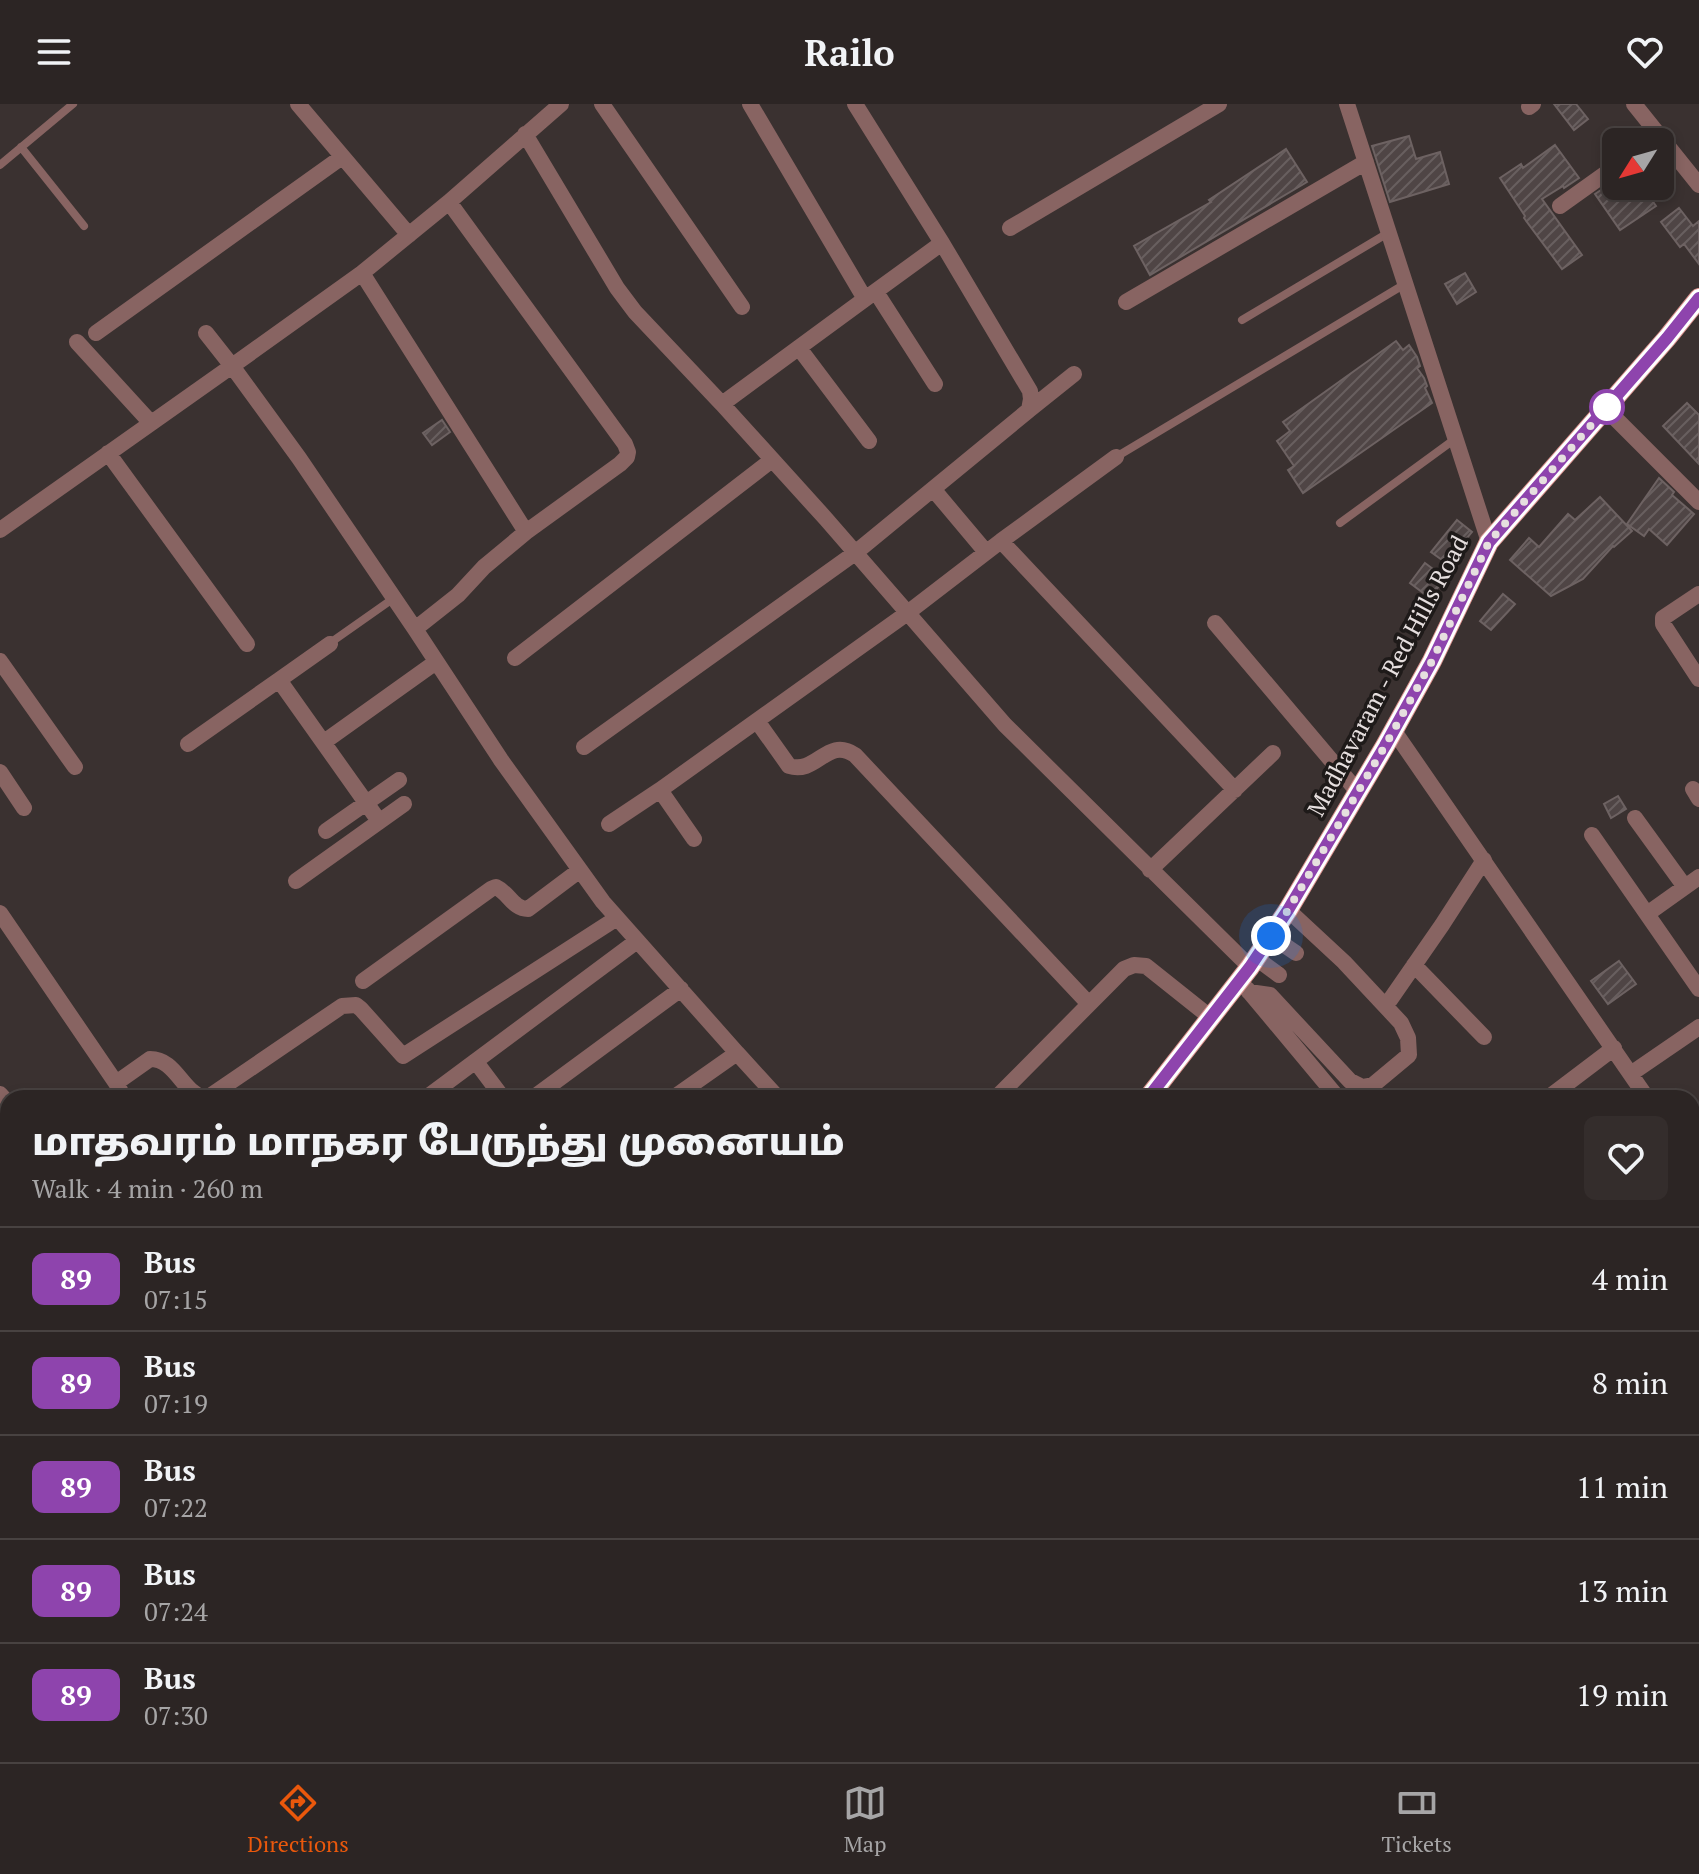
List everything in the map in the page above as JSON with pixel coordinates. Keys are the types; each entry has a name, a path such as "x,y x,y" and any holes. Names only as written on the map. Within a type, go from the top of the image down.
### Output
{"main road":[{"name":"Madhavaram - Red Hills Road","path":"1154,1090 1210,1017 1249,974 1394,731 1432,661 1489,542 1699,298"}],"street":[{"path":"298,104 409,235"},
{"path":"0,530 362,273 561,104"},
{"path":"602,104 742,307"},
{"path":"750,104 871,296 935,384"},
{"path":"855,104 1030,391 1029,410"},
{"path":"1010,228 1219,104"},
{"path":"1347,104 1489,542"},
{"path":"1634,104 1648,128"},
{"path":"525,134 617,288 635,312 722,404 1005,725 1150,870 1350,1081 1362,1087 1373,1085 1409,1055 1408,1038 1401,1023 1344,962 1288,910"},
{"path":"96,333 342,157"},
{"path":"1674,159 1699,185"},
{"path":"1126,302 1366,162"},
{"path":"1560,206 1602,176"},
{"path":"415,629 458,595 484,567 526,532 620,464 628,452 449,202"},
{"path":"722,404 942,243"},
{"path":"362,273 526,532"},
{"path":"206,333 299,458 501,760 603,902 771,1090"},
{"path":"77,342 151,423"},
{"path":"799,348 869,441"},
{"path":"584,747 855,553 1074,374"},
{"path":"1605,408 1699,502"},
{"path":"108,453 247,644"},
{"path":"609,824 906,614 1116,457"},
{"path":"515,658 772,460"},
{"path":"933,489 986,552"},
{"path":"1001,541 1235,790"},
{"path":"1699,594 1663,618 1663,624 1699,679"},
{"path":"1215,623 1358,792"},
{"path":"188,744 330,644"},
{"path":"0,661 75,767"},
{"path":"324,742 436,662"},
{"path":"279,680 379,821"},
{"path":"757,721 789,766 800,769 835,749 855,755 1089,1004"},
{"path":"1394,731 1642,1090"},
{"path":"1150,870 1273,753"},
{"path":"0,772 24,808"},
{"path":"326,831 399,780"},
{"path":"660,790 694,839"},
{"path":"296,881 404,804"},
{"path":"1635,818 1692,882 1647,914"},
{"path":"1592,835 1699,989"},
{"path":"1390,1000 1484,860"},
{"path":"363,981 491,889 502,889 517,907 528,909 580,870"},
{"path":"0,913 117,1090 150,1059 157,1058 170,1066 190,1090"},
{"path":"217,1090 342,1006 356,1005 361,1009 403,1056 617,918"},
{"path":"1271,936 1296,953"},
{"path":"437,1090 637,941"},
{"path":"1004,1090 1124,969 1134,965 1146,966 1210,1017"},
{"path":"1414,965 1484,1037"},
{"path":"1249,974 1279,975"},
{"path":"1249,974 1332,1090"},
{"path":"544,1090 681,989"},
{"path":"1632,1073 1699,1027"},
{"path":"1559,1090 1614,1048"},
{"path":"684,1090 737,1053"},
{"path":"476,1062 497,1090"}],"lane":[{"path":"0,165 73,104"},
{"path":"21,147 84,226"},
{"path":"1242,320 1388,233"},
{"path":"1116,457 1405,284"},
{"path":"1340,523 1455,439"},
{"path":"330,644 394,598"}],"building":[{"path":"1554,104 1576,104 1588,119 1574,130"},
{"path":"1409,136 1416,159 1440,152 1449,184 1390,202 1372,146"},
{"path":"1555,145 1579,178 1542,199 1582,255 1562,269 1524,218 1500,178 1521,164 1523,168"},
{"path":"1286,149 1307,182 1150,275 1134,246 1211,202 1209,200"},
{"path":"1602,189 1602,200 1652,200 1656,206 1620,230 1595,194"},
{"path":"1679,208 1693,226 1699,221 1699,264 1684,244 1680,247 1661,222"},
{"path":"1465,273 1476,292 1457,304 1445,284"},
{"path":"1396,341 1403,350 1409,345 1417,357 1420,366 1417,368 1424,378 1432,403 1303,493 1288,470 1294,466 1277,441 1290,431 1283,422"},
{"path":"1687,403 1699,415 1699,464 1663,426"},
{"path":"442,420 450,432 432,445 423,433"},
{"path":"1659,478 1674,492 1672,495 1694,514 1667,545 1649,529 1644,536 1627,524"},
{"path":"1600,497 1632,531 1613,546 1583,579 1551,596 1510,560 1529,538 1539,547 1568,514 1575,520"},
{"path":"1457,520 1472,532 1458,549 1454,546 1442,560 1431,552"},
{"path":"1425,563 1445,578 1430,598 1410,583"},
{"path":"1503,594 1515,604 1491,630 1480,621"},
{"path":"1618,796 1626,809 1611,818 1604,804"},
{"path":"1619,961 1636,984 1608,1004 1591,981"}],"bus line":[{"name":"89","path":"1154,1090 1250,967 1288,910 1432,661 1489,542 1699,298"}],"route":[{"path":"1271,936 1385,746 1432,661 1489,542 1607,407"}]}
